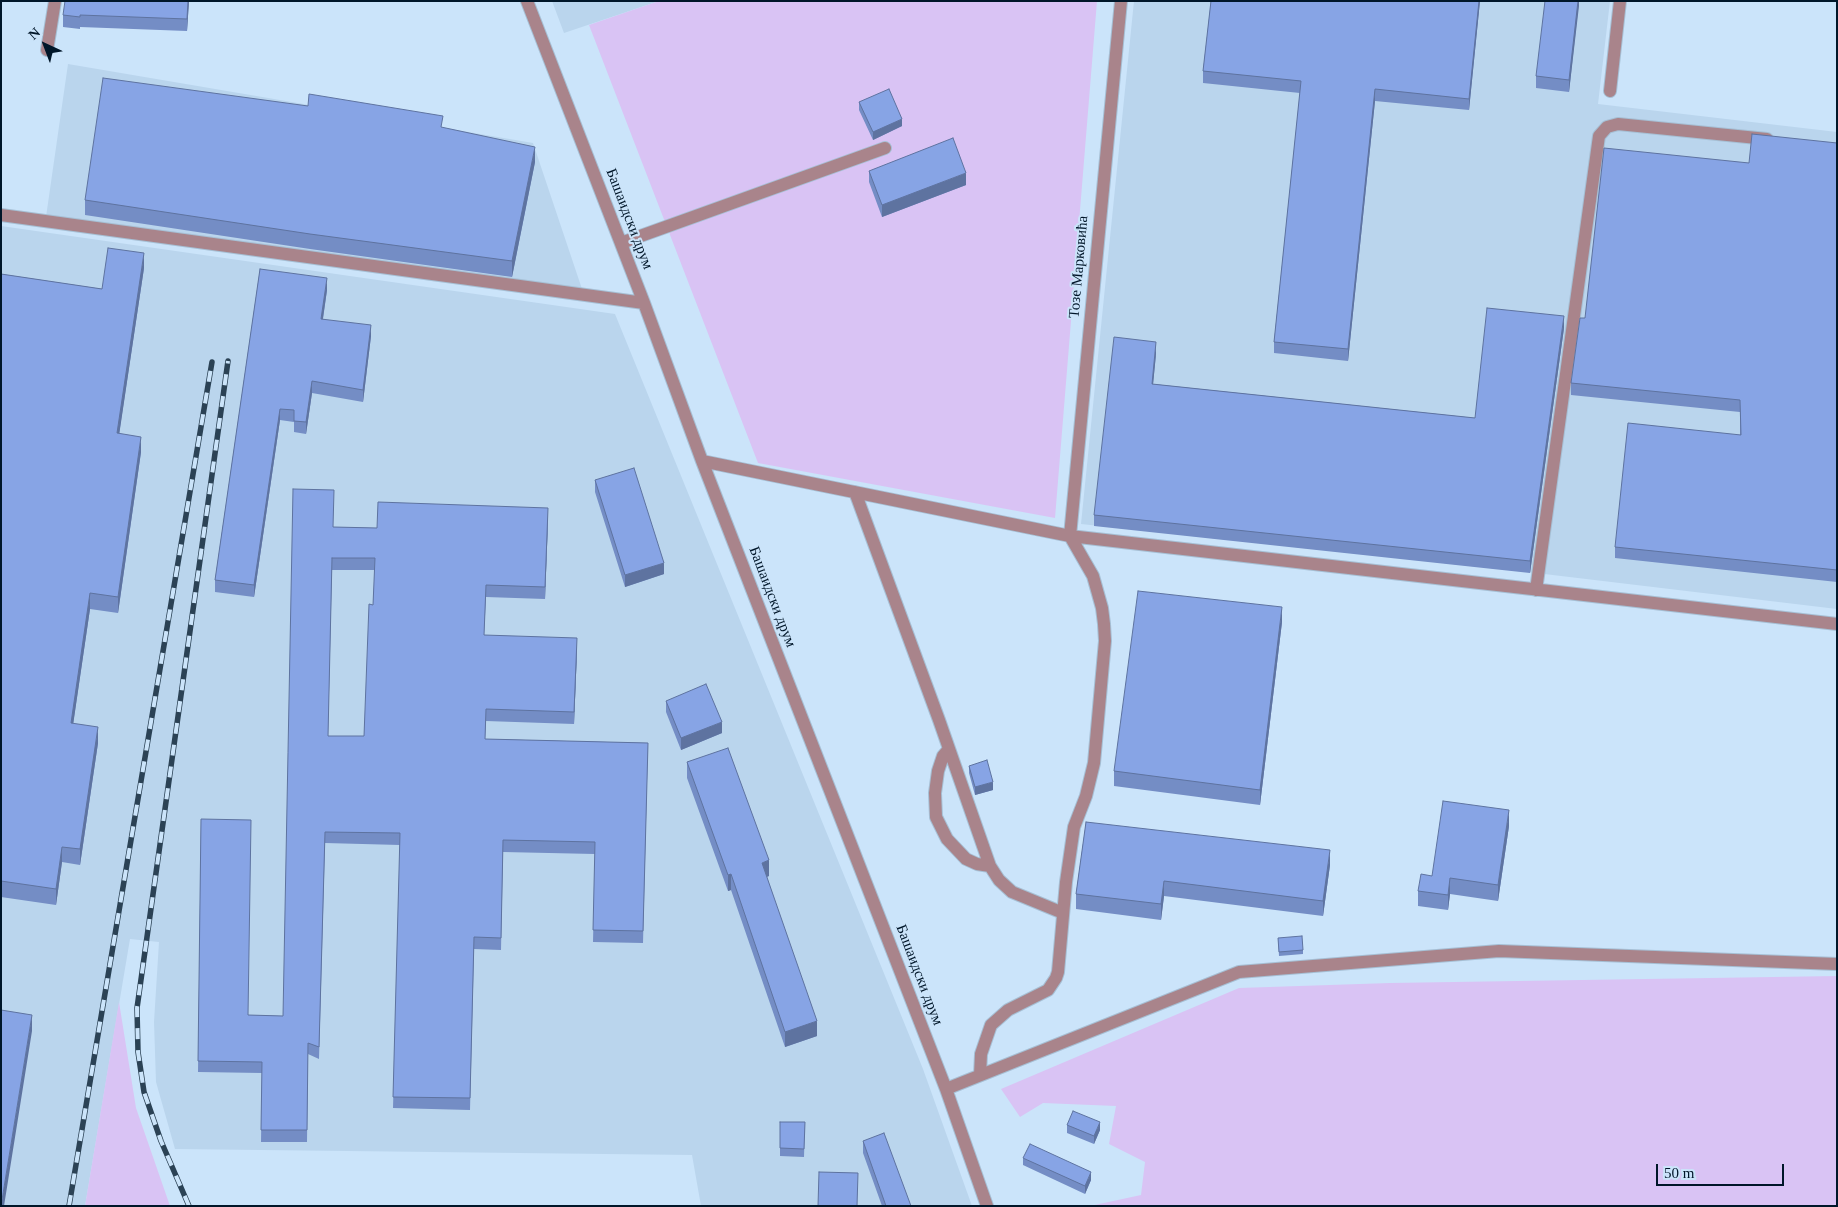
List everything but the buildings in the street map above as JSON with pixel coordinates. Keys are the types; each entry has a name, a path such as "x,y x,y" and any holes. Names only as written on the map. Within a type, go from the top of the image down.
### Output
{"street":[{"path":"48,50 55,1"},
{"name":"Башаидски друм","path":"526,1 644,303 702,461 946,1088 986,1206"},
{"name":"Тозе Марковића","path":"1070,536 1121,1"},
{"path":"1610,91 1620,1"},
{"path":"1536,590 1598,136 1607,126 1618,124 1777,140"},
{"path":"621,243 885,148"},
{"path":"1,215 644,303"},
{"path":"702,461 1070,536 1837,624"},
{"path":"855,492 990,866 999,880 1012,892 1063,914"},
{"path":"980,1075 981,1054 991,1025 1008,1010 1048,990 1056,978 1074,827 1086,796 1094,763 1105,641 1104,624 1093,576 1070,536"},
{"path":"949,749 938,771 934,793 936,817 947,839 966,859 977,864 990,866"},
{"path":"946,1088 1239,972 1499,951 1837,964"}],"shaded area":[{"path":"552,1 659,1 564,33"},
{"path":"659,1 1097,1 1055,518 758,463 589,25"},
{"path":"1134,1 1610,1 1598,104 1837,132 1837,609 1536,573 1081,524"},
{"path":"68,64 533,143 582,289 46,217"},
{"path":"1,226 615,314 923,1069 972,1206 701,1206 692,1155 175,1149 156,1082 154,1022 159,942 130,939 85,1206 1,1206"},
{"path":"1837,976 1837,1206 1090,1206 1141,1195 1145,1162 1109,1144 1116,1106 1043,1103 1020,1117 1001,1089 1239,988 1390,983"},
{"path":"119,1002 136,1108 170,1206 85,1206"}],"railway":[{"path":"189,1206 161,1141 144,1092 138,1052 137,1008 228,361"},
{"path":"69,1206 212,362"}]}
